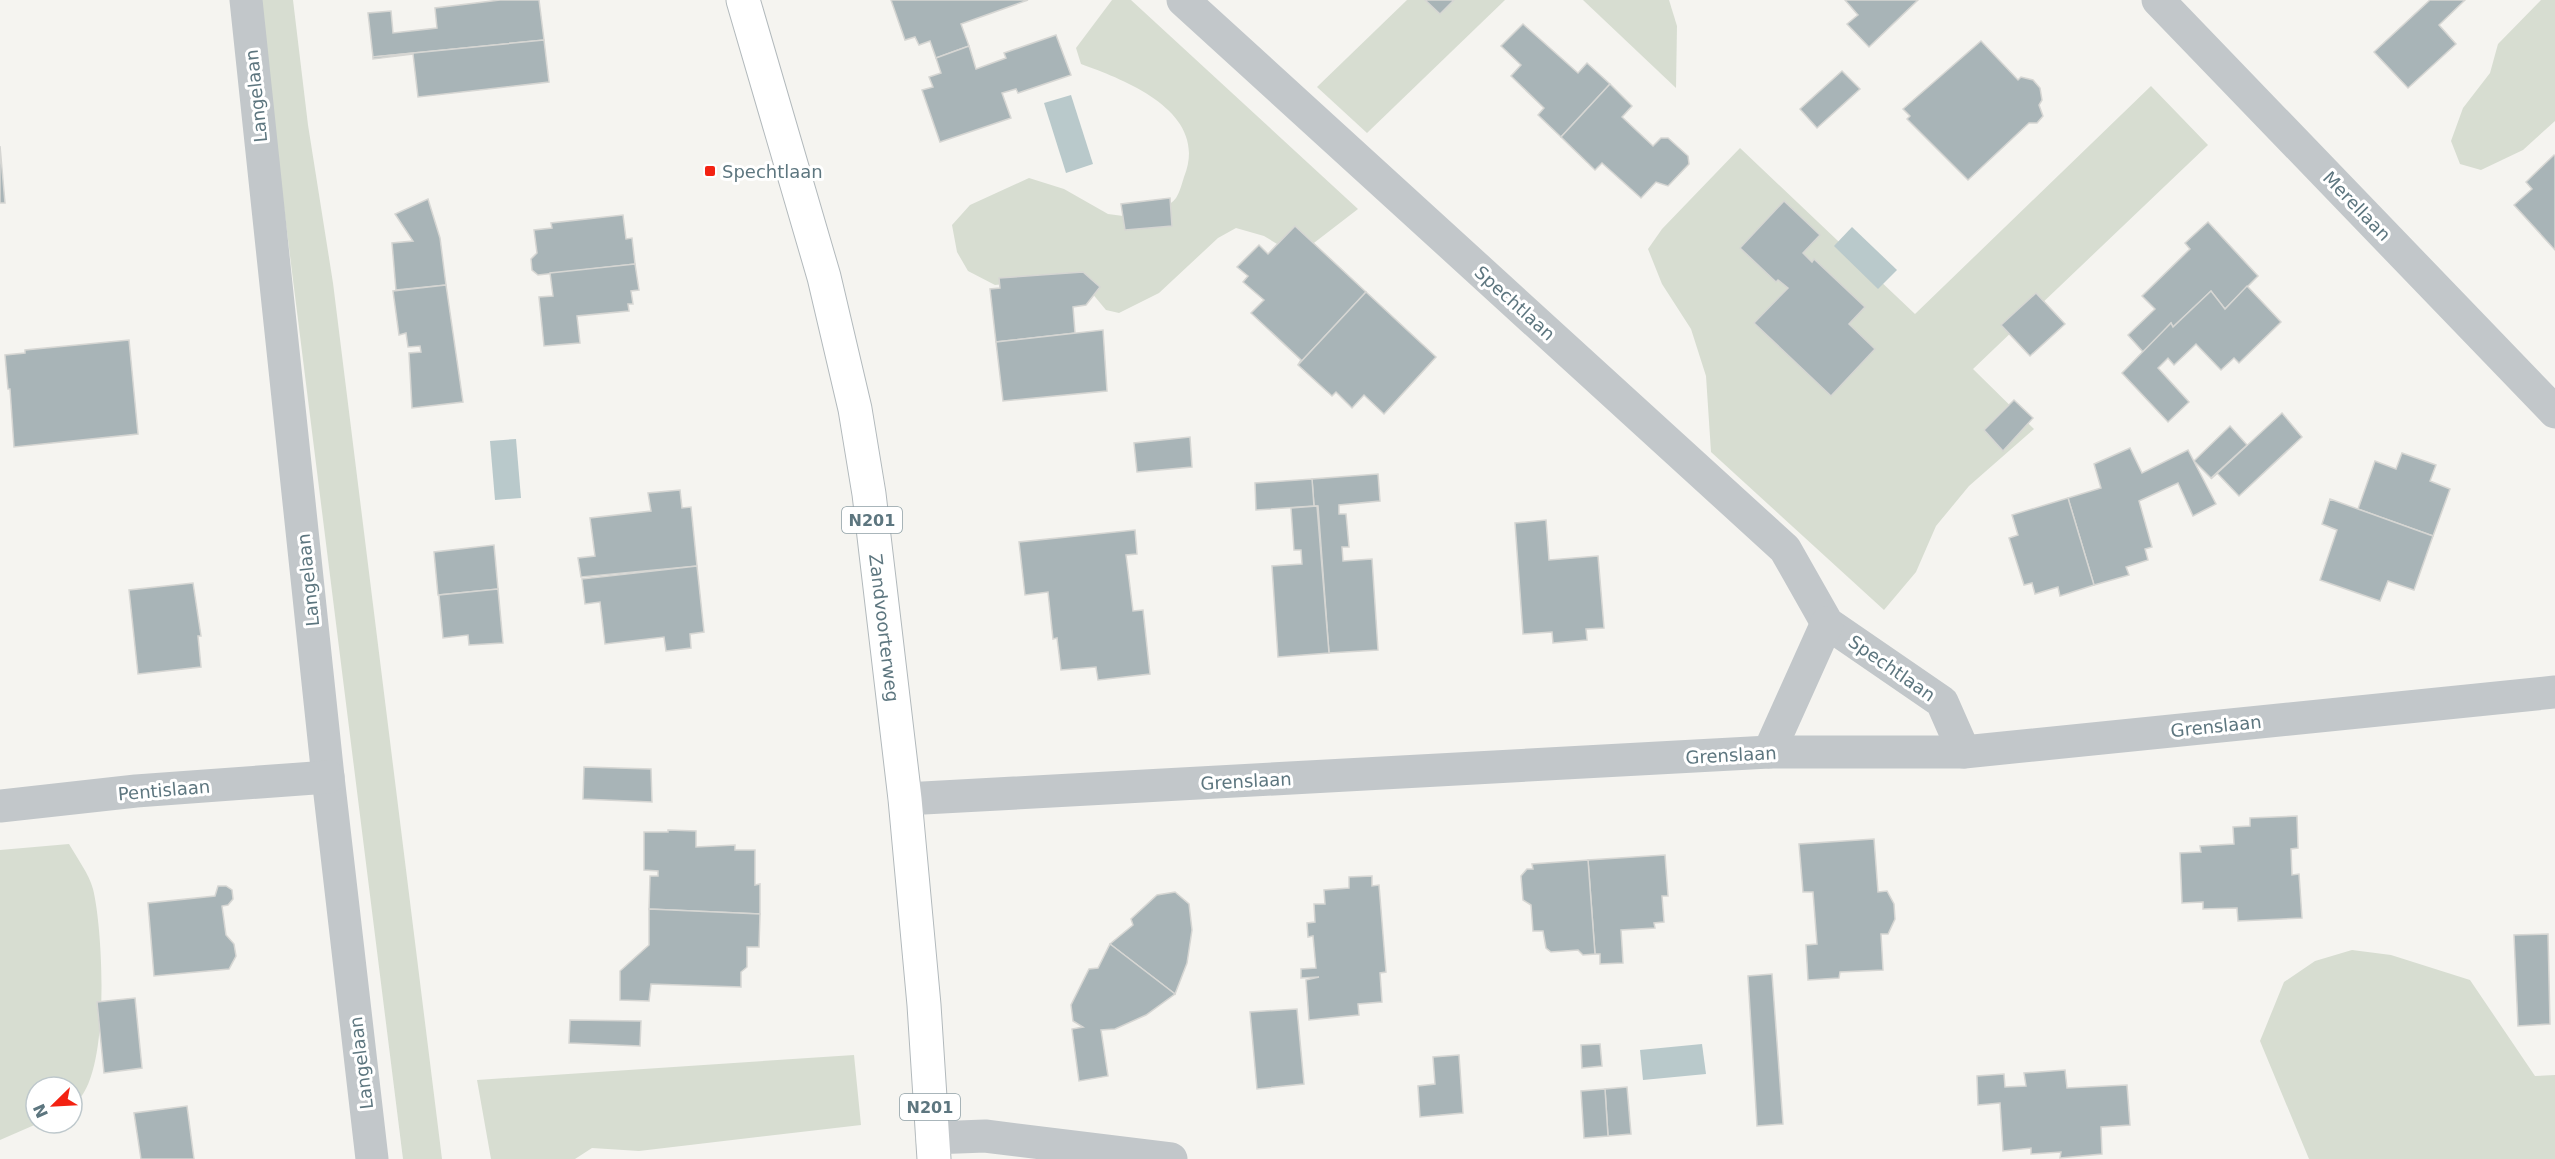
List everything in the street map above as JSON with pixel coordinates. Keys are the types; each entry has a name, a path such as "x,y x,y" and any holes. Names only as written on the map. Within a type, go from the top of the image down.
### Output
{"main road":[{"name":"Zandvoorterweg","path":"743,0 824,277 855,409 869,494 905,799 933,1148"}],"street":[{"name":"Langelaan","path":"246,0 328,777 372,1159"},
{"name":"Spechtlaan","path":"1183,0 1785,549 1827,623 1942,702 1964,752"},
{"name":"Merellaan","path":"2158,0 2555,412"},
{"name":"Spechtlaan","path":"1769,752 1827,623"},
{"name":"Grenslaan","path":"905,799 1769,752 1964,752 2555,692"},
{"name":"Pentislaan","path":"0,806 136,792 328,777"},
{"path":"933,1148 985,1136 1171,1159"}],"shaded area":[{"path":"258,0 293,0 308,125 333,283 442,1159 403,1159"},
{"path":"1112,0 1131,0 1358,209 1297,256 1264,236 1236,228 1218,238 1159,293 1119,313 1106,310 1091,292 1061,278 995,285 968,271 957,252 952,225 970,205 1029,178 1064,189 1108,214 1146,219 1170,204 1177,196 1189,154 1185,135 1175,118 1160,103 1141,90 1081,64 1076,48"},
{"path":"1407,0 1505,0 1367,133 1317,87"},
{"path":"1583,0 1669,0 1677,26 1676,88"},
{"path":"2541,0 2555,0 2555,121 2523,150 2481,170 2460,164 2451,141 2463,108 2490,73 2498,44"},
{"path":"2151,86 2208,145 1973,369 2034,429 1969,486 1936,526 1916,572 1884,610 1711,452 1706,376 1691,329 1662,284 1648,249 1662,229 1740,148 1915,314"},
{"path":"1071,95 1093,164 1066,173 1044,103"},
{"path":"1852,227 1897,270 1878,289 1834,246"},
{"path":"516,439 521,498 495,500 490,441"},
{"path":"69,844 91,883 97,909 100,937 101,1004 94,1068 85,1091 84,1075 24,1075 24,1130 0,1140 0,850"},
{"path":"2352,950 2391,955 2470,980 2535,1076 2555,1075 2555,1159 2309,1159 2260,1041 2284,982 2315,961"},
{"path":"1702,1044 1706,1074 1643,1080 1640,1050"},
{"path":"854,1055 861,1125 639,1151 592,1148 575,1159 491,1159 477,1080"}],"building":[{"path":"500,0 539,0 544,40 373,57 368,13 391,11 393,33 437,28 435,8"},
{"path":"891,0 1028,0 961,24 969,46 936,58 930,41 919,45 915,37 905,40"},
{"path":"1425,0 1454,0 1440,14"},
{"path":"1845,0 1918,0 1869,47 1847,24 1858,15"},
{"path":"2430,0 2465,0 2439,25 2456,44 2408,88 2374,52"},
{"path":"1523,24 1578,73 1587,63 1610,84 1561,137 1538,115 1544,108 1511,76 1521,65 1501,46"},
{"path":"1056,35 1071,75 1018,93 1016,89 1002,93 1011,118 940,142 922,90 933,87 929,77 941,73 936,58 969,46 976,69 1006,58 1004,53"},
{"path":"544,40 549,82 418,97 413,54 373,59 373,57"},
{"path":"1981,41 2018,80 2021,77 2033,80 2040,88 2042,100 2039,105 2043,116 2037,123 2029,123 1968,180 1907,119 1910,116 1903,109"},
{"path":"1842,71 1860,89 1817,128 1800,109"},
{"path":"1610,84 1632,106 1622,117 1653,146 1661,138 1668,138 1688,156 1689,164 1668,186 1656,182 1641,198 1602,163 1595,170 1561,137"},
{"path":"0,146 5,203 0,203"},
{"path":"2554,155 2555,250 2514,205 2532,189 2526,182"},
{"path":"1170,198 1172,226 1125,230 1121,204"},
{"path":"428,199 440,238 446,285 396,290 392,243 413,241 395,214"},
{"path":"1784,201 1820,235 1803,253 1812,262 1814,259 1865,307 1849,324 1875,349 1831,396 1754,323 1788,288 1778,280 1776,282 1740,248"},
{"path":"623,215 626,239 632,238 635,264 538,275 532,270 531,259 537,253 534,230 552,228 551,223"},
{"path":"2208,222 2258,276 2225,309 2211,291 2173,327 2171,323 2144,353 2128,335 2155,309 2142,296 2190,249 2185,243"},
{"path":"1295,226 1366,292 1298,365 1301,360 1251,313 1264,300 1243,282 1248,276 1237,267 1259,245 1268,254"},
{"path":"635,264 639,290 631,291 633,304 628,304 629,311 577,316 580,343 544,346 539,297 553,296 550,273"},
{"path":"1083,272 1100,287 1086,305 1073,307 1075,333 996,342 990,289 1000,288 999,278"},
{"path":"446,285 463,402 412,408 409,353 421,352 420,346 408,347 406,333 399,335 393,291"},
{"path":"2247,286 2281,322 2239,363 2234,358 2221,370 2196,344 2174,365 2168,358 2158,368 2189,402 2168,422 2122,373 2171,323 2173,327 2211,291 2225,309"},
{"path":"1366,292 1436,357 1384,414 1364,395 1352,408 1336,392 1332,396 1298,365"},
{"path":"2036,293 2065,324 2030,356 2001,325"},
{"path":"1103,330 1107,391 1003,401 996,342"},
{"path":"129,340 138,434 14,447 5,355 25,353 25,350"},
{"path":"2014,400 2033,418 2003,451 1984,430"},
{"path":"2282,413 2302,437 2239,496 2217,473"},
{"path":"2230,426 2247,445 2211,478 2194,461"},
{"path":"1190,437 1192,467 1137,472 1134,443"},
{"path":"2130,448 2142,473 2188,450 2216,504 2193,516 2178,483 2139,501 2152,547 2145,549 2148,560 2126,567 2129,575 2094,585 2068,498 2101,488 2094,464"},
{"path":"2402,453 2436,465 2430,481 2450,489 2433,536 2358,509 2375,461 2396,469"},
{"path":"1378,474 1380,501 1339,505 1339,514 1346,514 1349,547 1342,547 1343,561 1372,559 1378,650 1329,653 1318,506 1314,506 1312,479"},
{"path":"1312,479 1314,506 1256,510 1255,483"},
{"path":"680,490 682,508 691,507 697,566 581,577 578,558 595,556 590,518 651,511 648,493"},
{"path":"2068,498 2094,585 2060,596 2058,587 2035,594 2032,583 2024,585 2009,538 2018,535 2012,515"},
{"path":"2330,499 2433,536 2414,590 2388,581 2380,601 2320,580 2337,530 2322,524"},
{"path":"1317,506 1329,653 1278,657 1272,566 1302,564 1301,550 1294,550 1291,508"},
{"path":"1546,520 1549,560 1598,556 1604,628 1586,629 1587,640 1553,643 1552,632 1523,634 1515,523"},
{"path":"1135,530 1137,554 1126,555 1133,611 1143,610 1150,674 1098,680 1096,667 1061,670 1057,638 1053,639 1048,592 1025,595 1019,542"},
{"path":"494,545 498,589 438,595 434,552"},
{"path":"697,566 704,632 690,634 691,648 666,651 664,637 605,644 600,602 585,604 582,579"},
{"path":"193,583 201,636 198,636 201,667 138,674 129,590"},
{"path":"498,589 503,643 469,645 468,635 443,638 439,595"},
{"path":"584,767 651,769 652,802 583,799"},
{"path":"2297,816 2298,848 2291,849 2292,875 2299,874 2302,918 2238,921 2237,908 2203,909 2203,902 2182,903 2180,853 2201,852 2200,846 2234,844 2233,827 2250,826 2250,818"},
{"path":"668,830 696,831 696,847 735,845 735,850 755,850 755,885 760,884 760,914 649,909 650,876 658,876 658,871 644,870 644,832 668,832"},
{"path":"1874,839 1878,892 1887,891 1894,904 1895,919 1888,934 1881,934 1883,970 1840,972 1839,978 1808,980 1806,945 1817,944 1813,892 1803,892 1799,844"},
{"path":"1665,855 1668,896 1662,896 1664,922 1654,923 1655,928 1621,930 1623,963 1600,964 1600,954 1595,954 1588,860"},
{"path":"1588,860 1595,954 1583,955 1578,950 1551,952 1546,948 1543,931 1533,931 1531,905 1523,900 1521,876 1527,869 1533,869 1532,864"},
{"path":"1372,876 1372,886 1379,885 1386,972 1380,973 1382,1002 1358,1004 1359,1015 1309,1020 1306,980 1319,977 1301,978 1301,969 1316,968 1313,936 1308,937 1307,923 1315,922 1314,904 1325,904 1324,890 1349,888 1349,877"},
{"path":"218,886 226,886 232,890 233,899 228,905 222,906 226,935 234,944 236,956 229,969 154,976 148,903 215,896"},
{"path":"1175,892 1189,904 1192,930 1187,963 1175,994 1110,944 1133,925 1131,919 1157,895"},
{"path":"649,909 760,914 759,947 747,947 747,967 741,972 741,987 651,984 649,1001 620,1000 620,971 649,945"},
{"path":"2548,934 2550,1024 2518,1026 2514,935"},
{"path":"1110,944 1175,994 1146,1015 1115,1029 1101,1030 1108,1076 1079,1081 1072,1029 1083,1027 1073,1021 1071,1005 1089,969 1098,968"},
{"path":"1772,974 1783,1124 1757,1126 1748,976"},
{"path":"135,998 142,1068 104,1073 97,1002"},
{"path":"1297,1009 1304,1084 1257,1089 1250,1012"},
{"path":"570,1020 641,1021 640,1046 569,1043"},
{"path":"1600,1044 1602,1066 1582,1068 1581,1045"},
{"path":"1459,1055 1463,1113 1420,1117 1418,1086 1435,1084 1433,1057"},
{"path":"2065,1070 2067,1088 2127,1085 2130,1125 2101,1127 2102,1154 2060,1158 2061,1152 2031,1154 2031,1148 2003,1151 2000,1103 1978,1105 1977,1076 2004,1074 2005,1087 2026,1086 2024,1073"},
{"path":"1627,1087 1631,1134 1608,1136 1605,1089"},
{"path":"1605,1089 1608,1136 1584,1138 1581,1091"},
{"path":"187,1106 194,1159 141,1159 134,1113"}],"place":[{"name":"Spechtlaan","path":"710,171"}]}
